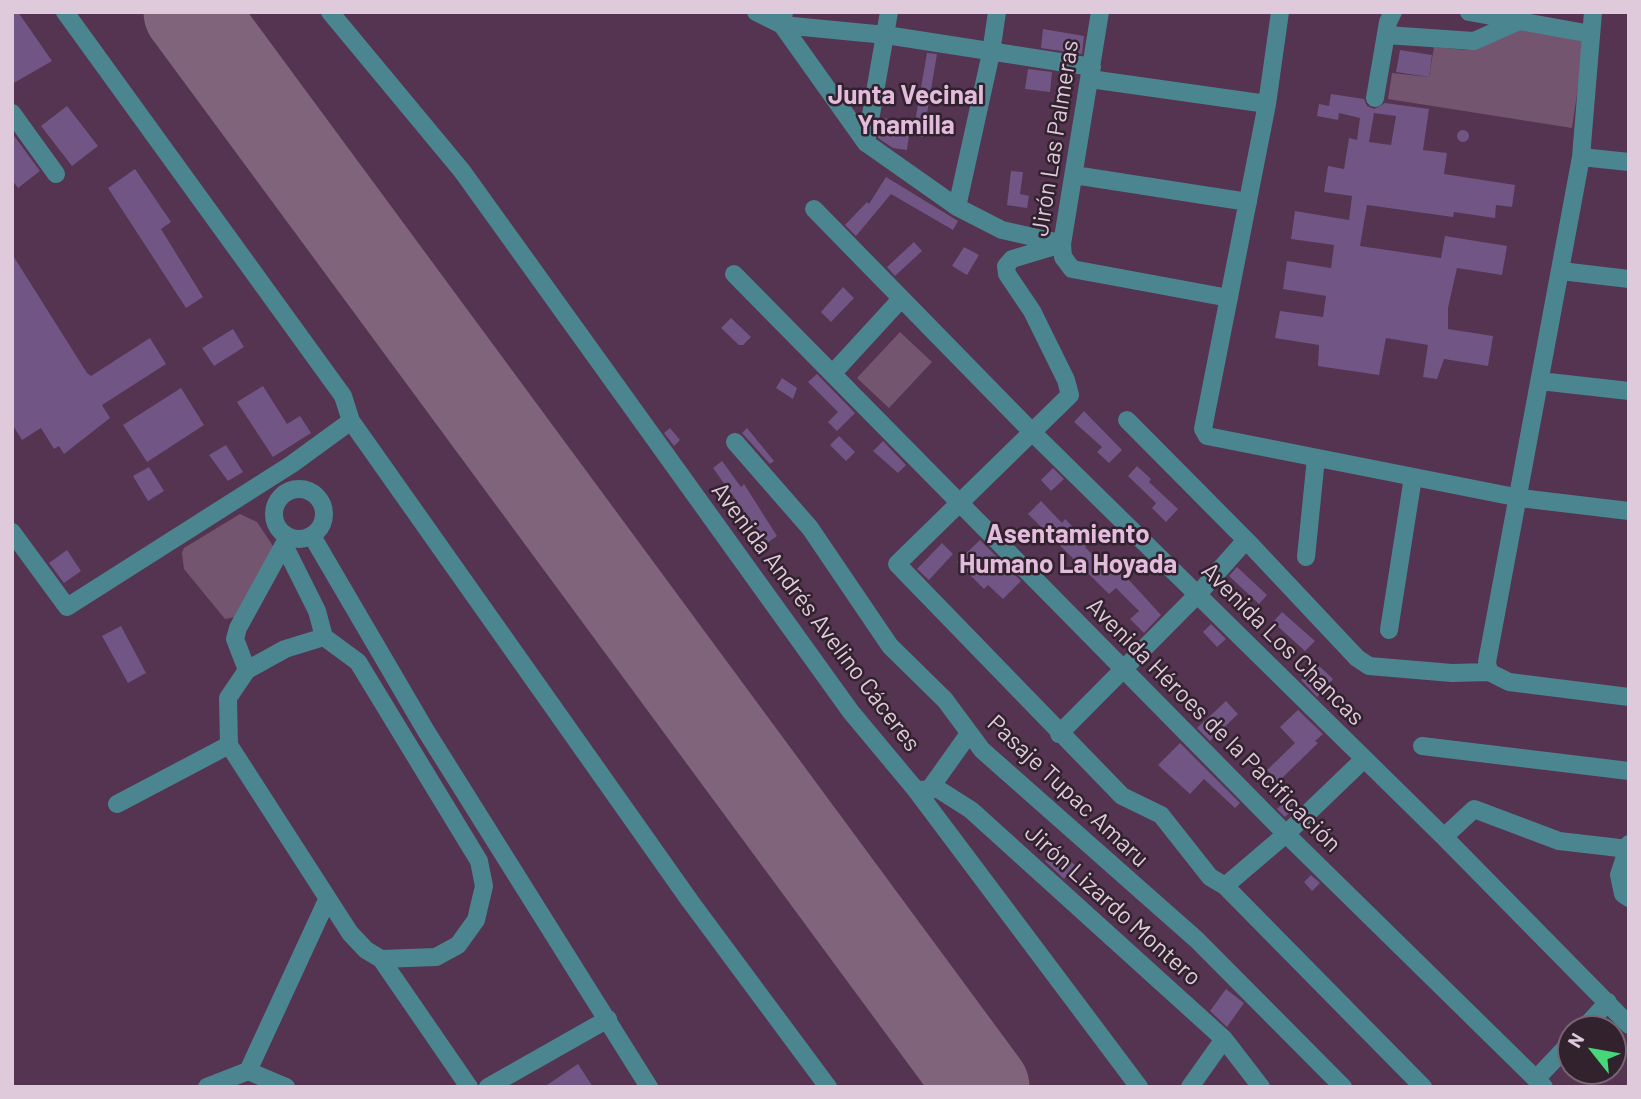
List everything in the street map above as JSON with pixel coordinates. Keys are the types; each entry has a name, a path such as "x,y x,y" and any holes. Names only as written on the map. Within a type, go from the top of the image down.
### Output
{"street":[{"path":"65,12 343,396 351,421 690,901 828,1087"},
{"name":"Avenida Andrés Avelino Cáceres","path":"330,12 463,171 575,325 706,514 851,712 923,788 1139,1087"},
{"path":"757,12 783,19 991,53 1267,104"},
{"path":"866,143 889,12"},
{"path":"957,207 991,53 997,12"},
{"name":"Jirón Las Palmeras","path":"1100,12 1062,244 1063,257 1072,269 1229,298"},
{"path":"1280,12 1267,104 1203,429 1213,440 1520,498 1629,511"},
{"path":"1375,98 1386,34 1393,12"},
{"path":"1469,12 1591,34"},
{"path":"1489,672 1488,662 1581,157 1593,12"},
{"path":"783,19 866,143 957,207 1002,230 1062,244"},
{"path":"1386,34 1474,41 1519,21"},
{"path":"12,113 56,174"},
{"path":"1581,157 1629,162"},
{"path":"1074,176 1248,202"},
{"name":"Avenida Los Chancas","path":"814,209 1034,434 1444,837 1629,1025"},
{"path":"1062,244 1012,259 1006,266 1010,282 1032,312 1070,395 1034,434 897,564 1122,796 1161,816 1210,877 1225,886 1423,1087"},
{"path":"1561,271 1629,279"},
{"name":"Avenida Héroes de la Pacificación","path":"734,274 1286,834 1541,1083"},
{"path":"833,373 901,299"},
{"path":"1540,381 1629,391"},
{"path":"1127,420 1246,540 1357,658 1368,666 1452,673 1489,672 1509,682 1629,697"},
{"path":"12,532 68,607 292,464 351,421"},
{"name":"Pasaje Tupac Amaru","path":"735,442 810,528 855,600 890,646 945,700 968,735 1196,940 1343,1087"},
{"path":"1306,557 1316,458"},
{"path":"286,541 312,536 323,523 323,506 320,499 306,490 292,464"},
{"path":"1389,630 1413,477"},
{"path":"252,490 274,516 317,611 324,637 358,662 480,861 484,886 476,920 458,945 436,957 381,959"},
{"path":"274,516 275,508 283,495 290,491 306,490"},
{"path":"312,536 426,731 649,1087"},
{"path":"1059,734 1198,594 1246,540"},
{"path":"247,670 235,639 238,628 286,541"},
{"path":"324,637 285,649 247,670 228,698 229,745 350,933 366,950 381,959 468,1087"},
{"path":"923,788 968,735"},
{"path":"117,804 229,745"},
{"path":"1422,746 1629,771"},
{"path":"1225,886 1286,834 1364,759"},
{"name":"Jirón Lizardo Montero","path":"923,788 958,799 971,810 1224,1039 1261,1087"},
{"path":"1444,837 1474,809 1559,841 1628,847 1619,875 1626,896"},
{"path":"207,1087 248,1071 327,900"},
{"path":"1596,1015 1608,1002"},
{"path":"488,1087 608,1019"},
{"path":"1190,1087 1224,1039"},
{"path":"1541,1083 1557,1061"},
{"path":"248,1071 286,1087"}],"shaded area":[{"path":"1515,27 1585,39 1572,128 1388,99 1392,73 1429,77 1434,47 1467,50"},
{"path":"900,332 932,362 889,408 857,378"},
{"path":"240,514 257,522 275,549 240,616 225,619 184,569 182,553 184,548"}],"building":[{"path":"12,12 18,12 52,61 12,84"},
{"path":"1043,29 1084,36 1082,54 1041,48"},
{"path":"1400,50 1432,55 1429,77 1396,72"},
{"path":"927,53 937,54 923,137 909,135 907,150 893,148 878,138 882,118 915,122"},
{"path":"1028,69 1052,72 1050,92 1025,89"},
{"path":"1331,94 1364,99 1367,106 1374,109 1385,103 1429,109 1423,150 1447,153 1444,174 1515,185 1512,207 1496,205 1495,218 1454,212 1453,217 1367,205 1360,246 1441,258 1445,236 1507,246 1502,275 1457,268 1448,308 1448,329 1493,336 1488,366 1444,359 1437,379 1423,377 1428,345 1386,338 1379,375 1318,366 1319,345 1275,338 1280,311 1323,317 1326,296 1283,289 1287,261 1331,268 1334,245 1291,239 1295,211 1349,220 1352,196 1324,192 1328,166 1344,169 1349,138 1357,140 1360,118 1339,113 1338,120 1317,116 1319,104 1329,106","holes":["1374,113 1396,116 1391,145 1369,142"]},
{"path":"67,106 98,146 72,166 41,126"},
{"path":"1463,130 1469,136 1463,142 1457,136"},
{"path":"12,133 40,171 18,188 12,180"},
{"path":"135,169 171,222 161,229 203,297 186,308 108,188"},
{"path":"1011,171 1023,172 1020,194 1029,196 1027,208 1007,205"},
{"path":"886,177 958,221 953,230 891,194 856,236 845,225 867,202 869,204"},
{"path":"914,242 922,251 895,276 887,267"},
{"path":"964,247 979,255 967,275 952,266"},
{"path":"12,254 91,376 150,338 166,364 102,405 110,418 64,454 59,446 54,449 41,428 22,440 12,424"},
{"path":"843,287 854,298 831,322 821,312"},
{"path":"731,318 751,337 743,345 739,345 721,328"},
{"path":"233,329 244,347 214,366 202,348"},
{"path":"817,374 855,413 837,431 828,422 838,412 808,382"},
{"path":"782,378 797,388 793,399 776,388"},
{"path":"263,386 287,424 300,416 311,433 273,457 237,402"},
{"path":"181,388 204,425 147,462 123,425"},
{"path":"1084,411 1122,450 1109,463 1097,452 1102,447 1074,422"},
{"path":"670,428 680,440 674,446 664,433"},
{"path":"747,428 774,461 770,464 742,433"},
{"path":"839,436 855,452 846,461 830,445"},
{"path":"883,441 906,465 898,473 873,451"},
{"path":"226,445 243,472 228,481 209,455"},
{"path":"722,461 741,487 744,484 777,536 767,543 713,468"},
{"path":"1137,466 1151,479 1149,482 1178,509 1166,522 1152,508 1156,503 1128,476"},
{"path":"149,467 164,491 148,501 133,476"},
{"path":"1053,468 1064,479 1051,491 1041,480"},
{"path":"1041,501 1062,523 1065,519 1089,543 1085,547 1111,574 1118,568 1161,615 1144,633 1130,619 1139,611 1116,588 1109,594 1028,514"},
{"path":"980,540 1021,581 1003,599 988,585 984,589 957,562"},
{"path":"942,543 953,554 929,580 917,569"},
{"path":"67,550 81,571 64,583 49,563"},
{"path":"1237,567 1267,595 1259,604 1229,576"},
{"path":"1282,612 1315,641 1305,651 1273,622"},
{"path":"1211,624 1226,639 1217,647 1203,632"},
{"path":"121,626 146,673 128,683 102,636"},
{"path":"1317,664 1333,679 1317,697 1301,680"},
{"path":"1226,701 1238,714 1210,741 1197,728"},
{"path":"1298,710 1323,734 1315,741 1318,743 1278,782 1267,770 1295,743 1280,727"},
{"path":"1180,743 1240,803 1235,808 1204,779 1190,794 1158,765"},
{"path":"1288,798 1296,806 1285,817 1277,809"},
{"path":"1054,849 1075,865 1064,879 1045,861"},
{"path":"1311,875 1320,883 1312,891 1304,882"},
{"path":"1226,989 1244,1003 1227,1027 1210,1011"},
{"path":"578,1064 593,1087 544,1087"}],"runway":[{"path":"190,12 983,1087"}],"district":[{"name":"Junta Vecinal Ynamilla","path":"906,110"},
{"name":"Asentamiento Humano La Hoyada","path":"1068,549"}]}
